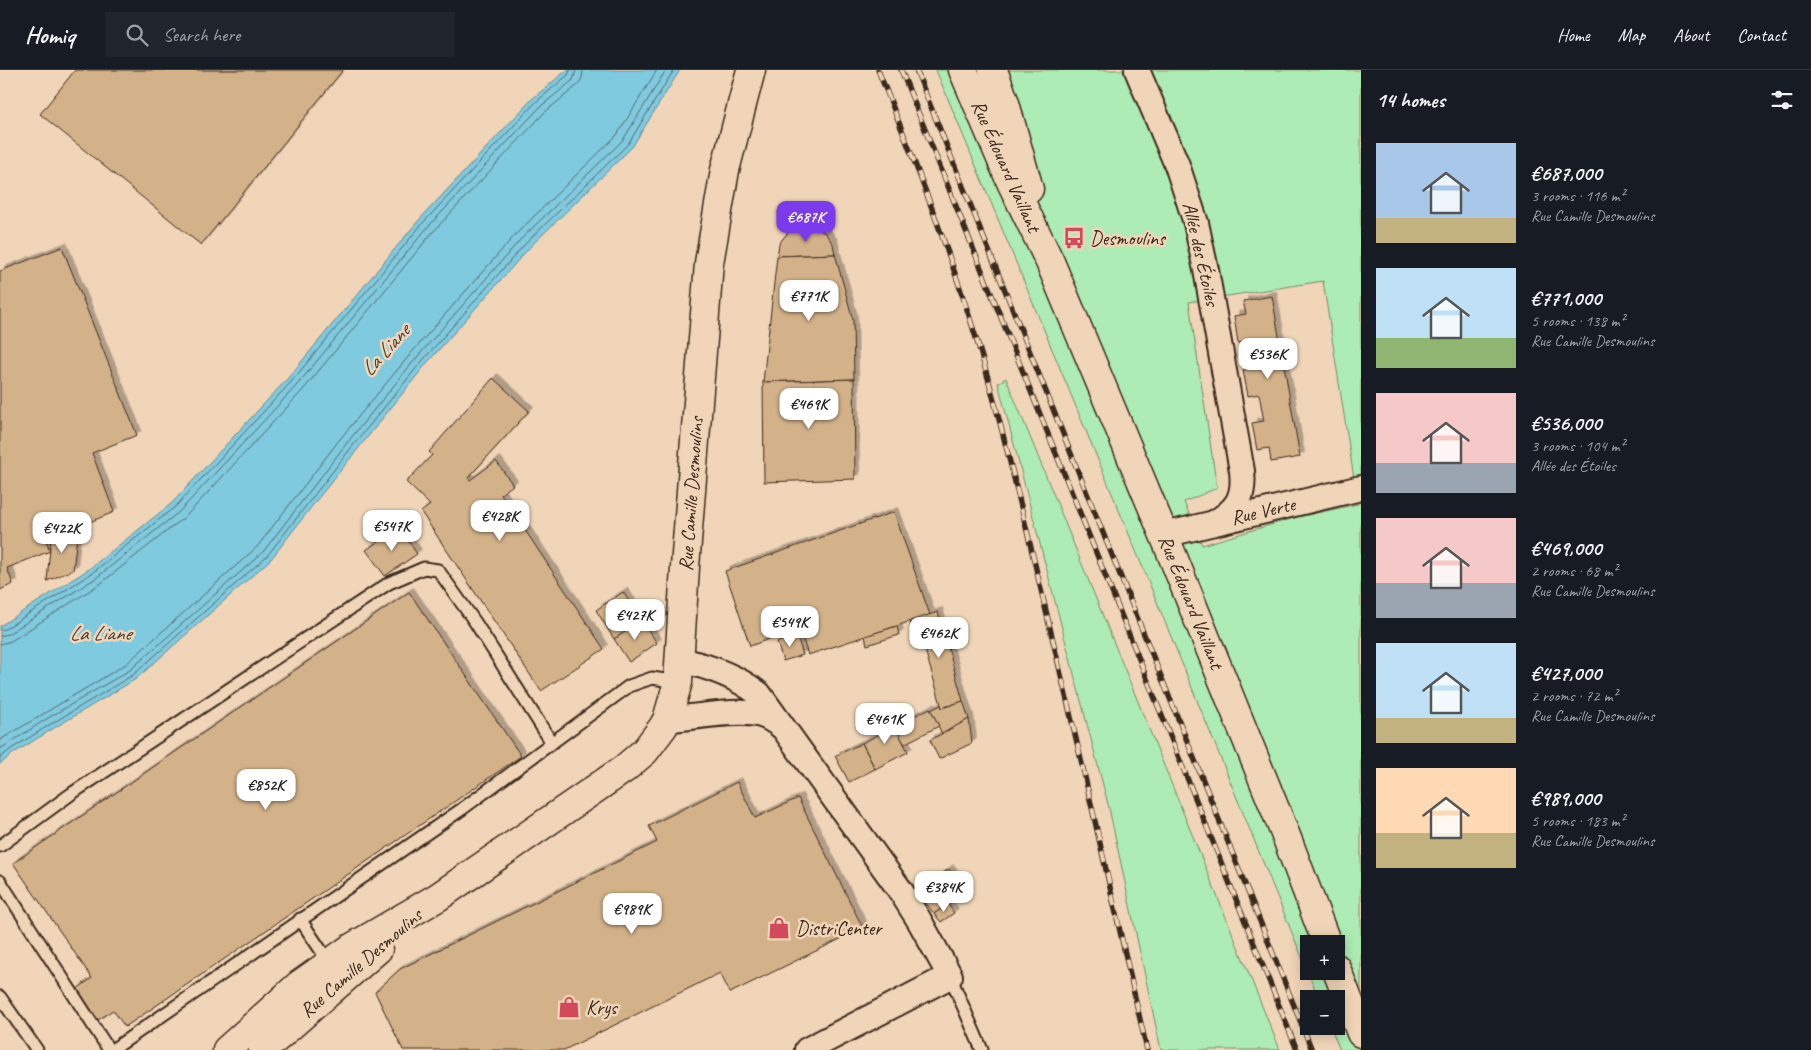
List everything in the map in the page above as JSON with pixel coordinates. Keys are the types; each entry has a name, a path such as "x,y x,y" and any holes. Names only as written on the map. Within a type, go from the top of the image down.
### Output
{"street":[{"name":"Rue Camille Desmoulins","path":"263,1050 335,972 351,948 438,897 637,759 652,744 667,720 679,671 685,567 709,263 725,170 751,70"},
{"name":"Rue Édouard Vaillant","path":"963,70 1011,182 1050,262 1164,535 1288,841 1324,935"},
{"name":"Rue Édouard Vaillant","path":"993,70 1005,104 1050,262"},
{"name":"Allée des Étoiles","path":"1137,70 1177,164 1196,223 1242,471 1243,481 1240,497 1231,511 1214,523"},
{"name":"Rue Verte","path":"1164,535 1361,488"},
{"path":"679,671 718,672 752,689 766,703 900,890 950,976 807,1050"},
{"path":"667,720 735,713 757,714 765,716 781,726"},
{"name":"Rue Camille Desmoulins","path":"227,1050 299,985 335,972"},
{"path":"1341,980 1361,1033"}],"lane":[{"path":"0,846 71,794 389,583 424,568 438,570 475,622 552,743"},
{"path":"0,881 110,1050 249,957 300,919 462,809 629,686 679,671"},
{"path":"300,919 335,972"},
{"path":"950,976 982,1050"},
{"path":"0,997 37,1050"}],"green space":[{"path":"936,70 1361,70 1361,1050 1340,1050 1334,1035 1345,1035 1345,990 1315,990 1311,980 1345,980 1345,935 1300,935 1300,952","holes":["1323,281 1358,504 1294,518 1202,545 1184,502 1217,488 1189,302"]},
{"path":"1006,378 1280,1050 1161,1050 1109,808 998,383"}],"water":[{"name":"La Liane","path":"567,70 680,70 632,147 529,248 427,363 271,559 136,679 14,753 0,764 0,626 89,569 172,503 288,378 418,221 532,99"}],"building":[{"path":"75,70 343,70 201,245 40,114"},
{"path":"806,226 816,228 825,233 833,244 835,254 777,256 779,244 784,237 791,230"},
{"path":"62,247 137,435 92,453 114,512 46,540 50,551 7,568 13,584 0,590 0,271"},
{"path":"835,254 853,320 854,379 763,382 777,256"},
{"path":"1272,296 1300,457 1271,462 1269,448 1257,450 1252,423 1264,421 1259,394 1248,396 1243,370 1255,367 1250,341 1238,343 1234,316 1246,314 1243,301"},
{"path":"493,378 529,411 468,478 470,480 496,461 513,485 501,494 604,649 541,691 421,512 430,505 406,482 432,455 429,452"},
{"path":"854,379 855,479 764,482 763,382"},
{"path":"894,512 930,615 808,655 799,628 750,646 725,571"},
{"path":"78,527 73,570 47,581 51,537"},
{"path":"399,527 417,554 385,576 366,550"},
{"path":"409,592 521,756 125,1027 113,1010 98,1020 77,989 92,978 13,863"},
{"path":"623,592 642,621 614,639 596,610"},
{"path":"938,612 963,701 942,708 918,626 911,628 910,621"},
{"path":"642,621 657,643 629,662 614,639"},
{"path":"897,626 899,635 867,645 865,636"},
{"path":"797,636 803,655 783,661 777,642"},
{"path":"963,701 969,719 942,734 931,710 941,705 942,708"},
{"path":"930,708 939,726 904,744 895,726"},
{"path":"887,709 908,752 875,769 862,743 890,729 881,713"},
{"path":"969,719 972,743 939,759 930,740"},
{"path":"862,743 875,769 849,782 835,756"},
{"path":"737,782 755,818 798,798 863,928 730,993 720,973 564,1050 403,1050 375,992 400,969 657,842 649,826"},
{"path":"949,869 956,878 953,881 962,895 934,914 918,892"},
{"path":"948,904 954,913 941,922 934,914"}],"railway":[{"path":"878,70 937,222 988,378 1059,666 1147,1050"},
{"path":"901,70 1297,1050"},
{"path":"916,70 1312,1050"}],"place":[{"name":"Desmoulins","path":"1074,238"},
{"name":"DistriCenter","path":"779,928"},
{"name":"Krys","path":"569,1007"}]}
